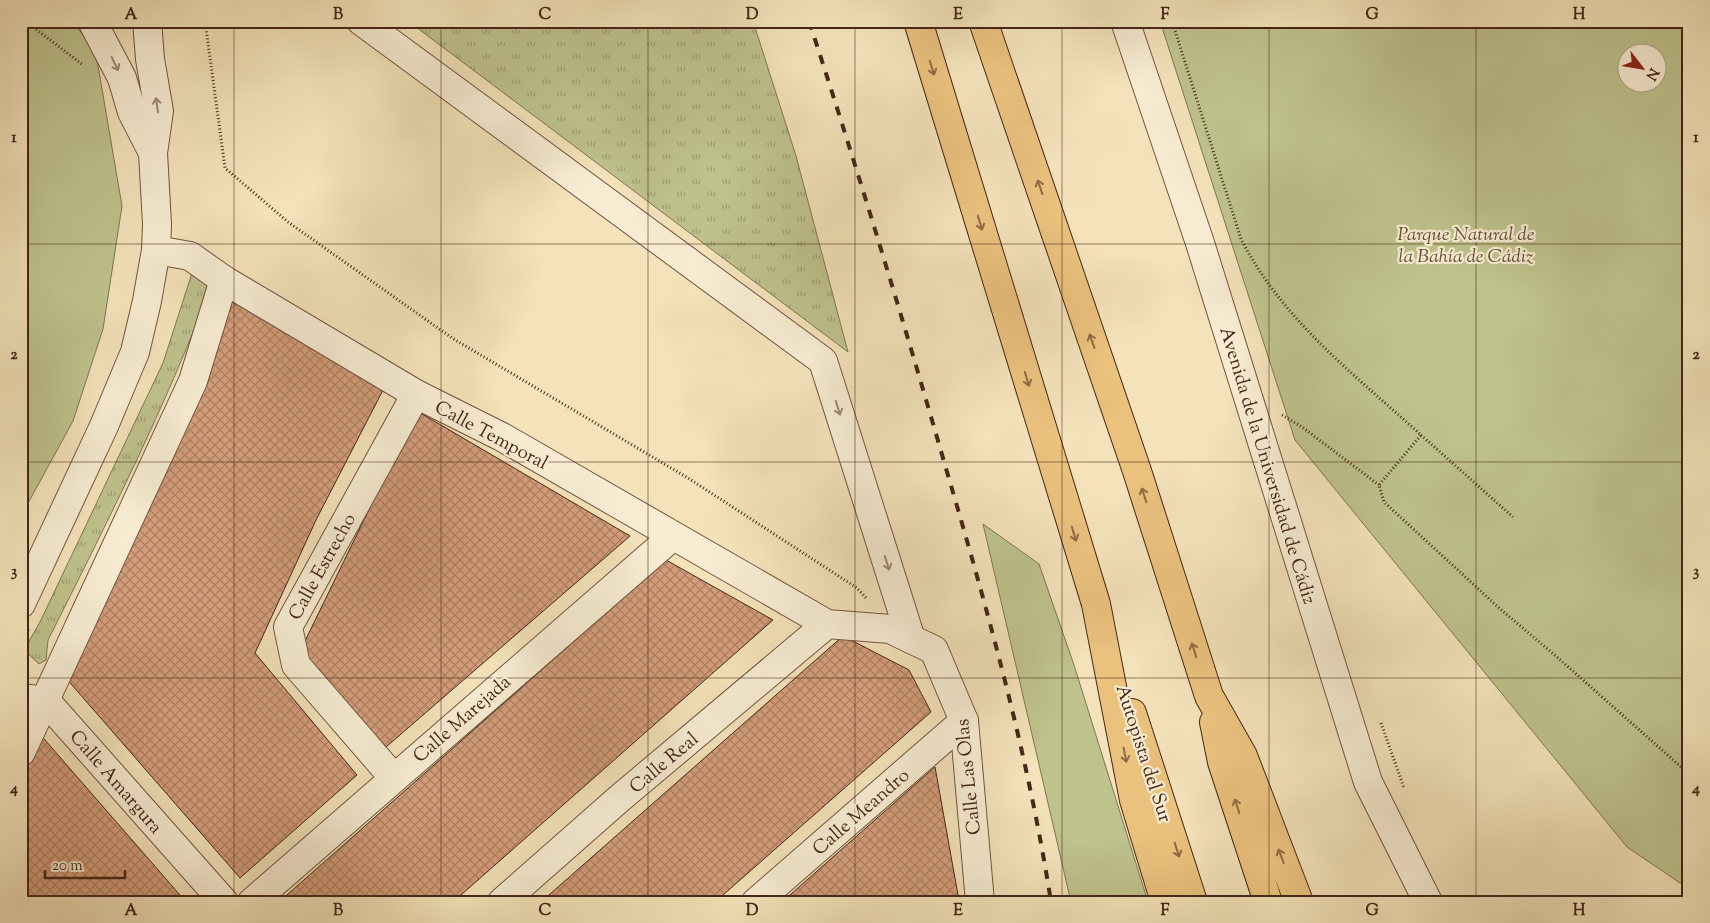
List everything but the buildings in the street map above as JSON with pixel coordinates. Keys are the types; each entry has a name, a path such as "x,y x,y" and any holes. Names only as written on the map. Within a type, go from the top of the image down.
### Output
{"highway":[{"path":"918,21 1096,604 1134,800 1166,902"},
{"path":"983,21 1137,472 1209,696 1222,762 1268,902"},
{"name":"Autopista del Sur","path":"1096,604 1193,902"},
{"path":"1209,696 1243,756 1299,902"}],"street":[{"path":"92,21 122,78 132,112 153,153"},
{"path":"21,604 104,426 135,352 156,250 157,224 153,153 159,111 150,59 147,21"},
{"path":"360,21 823,361 901,634"},
{"name":"Avenida de la Universidad de Cádiz","path":"1125,21 1200,243 1368,782 1428,902"},
{"name":"Calle Temporal","path":"156,250 190,256 224,280 416,394 502,438 827,624"},
{"path":"21,752 34,700 193,381 224,280"},
{"name":"Calle Estrecho","path":"392,778 296,665 288,626 416,394"},
{"name":"Calle Marejada","path":"252,902 392,778 672,536"},
{"name":"Calle Las Olas","path":"827,624 901,634 934,650 964,721 980,902"},
{"name":"Calle Real","path":"502,902 620,798 827,624"},
{"name":"Calle Amargura","path":"34,700 224,902"},
{"name":"Calle Meandro","path":"756,902 964,721"}],"path":[{"path":"25,21 90,72"},
{"path":"205,21 225,168 288,222 452,338 688,478 857,588 901,634"},
{"path":"1172,21 1241,239 1257,270 1292,315 1421,435 1513,517"},
{"path":"1275,411 1302,427 1379,485 1384,502 1499,608 1558,657 1689,774"},
{"path":"1379,485 1421,435"}],"green space":[{"path":"21,21 73,21 96,54 122,206 103,329 73,421 21,516"},
{"path":"408,21 753,21 796,156 848,352"},
{"name":"Parque Natural de la Bahía de Cádiz","path":"1160,21 1689,21 1689,889 1627,847 1295,440"},
{"path":"194,267 212,284 175,375 114,508 48,640 46,660 39,664 24,650 40,622 163,363"},
{"path":"983,524 1039,564 1074,665 1148,902 1071,902"}],"railway":[{"path":"809,21 896,298 976,573 1031,791 1051,902"}]}
